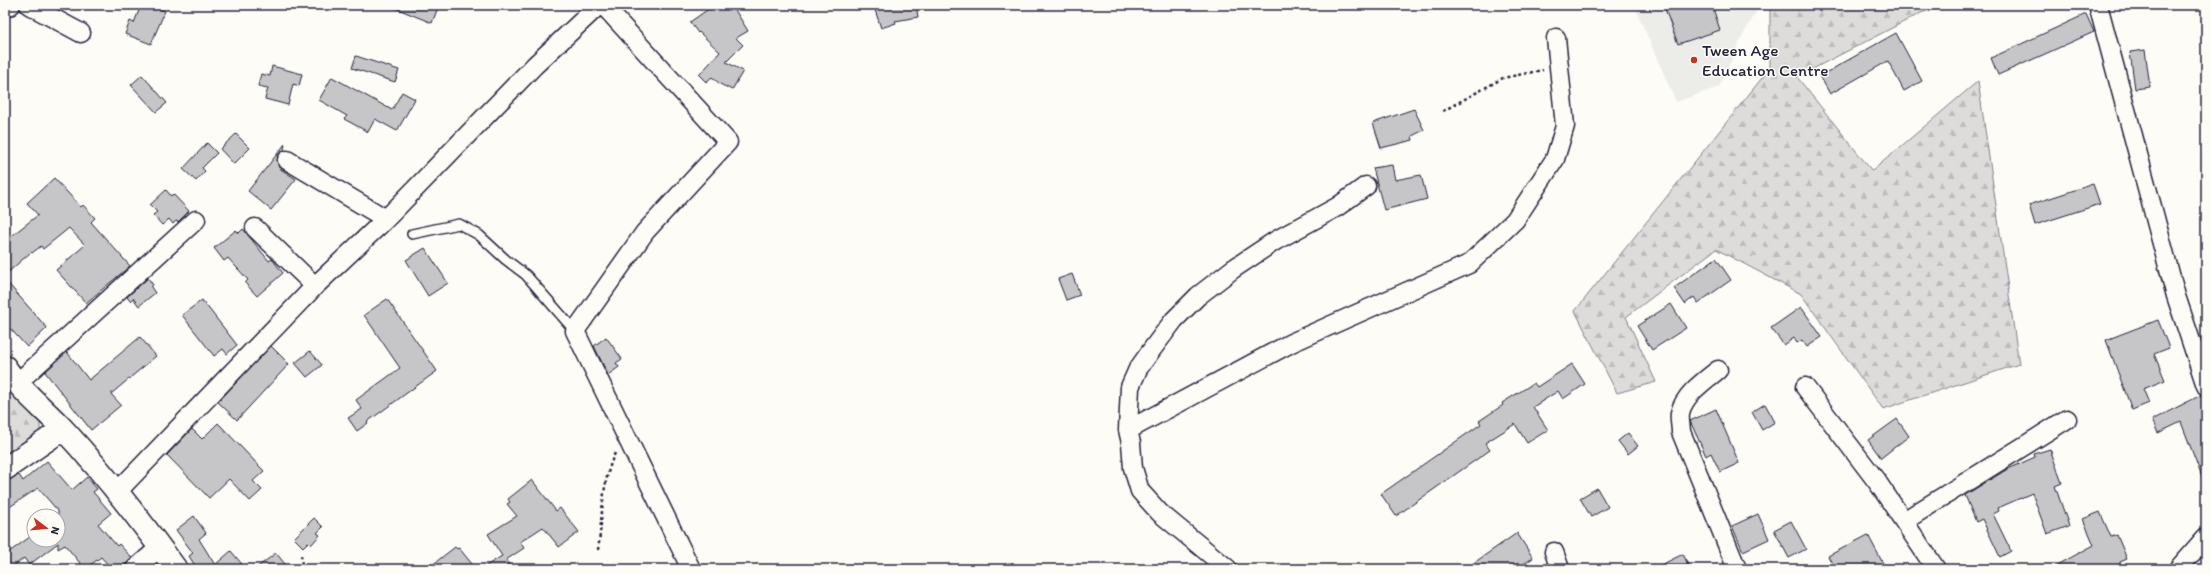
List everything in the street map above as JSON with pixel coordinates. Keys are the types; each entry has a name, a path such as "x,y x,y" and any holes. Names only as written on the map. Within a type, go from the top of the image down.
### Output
{"street":[{"path":"5,8 11,5"},
{"path":"29,5 82,33"},
{"path":"117,492 315,286 386,218 488,112 599,5"},
{"path":"603,5 728,142 645,232 575,331 691,569"},
{"path":"2098,5 2174,289 2206,386"},
{"path":"1128,430 1291,343 1469,264 1516,220 1554,159 1565,126 1556,38"},
{"path":"287,160 386,218"},
{"path":"1228,569 1160,513 1140,492 1133,468 1131,443 1128,430 1130,388 1138,369 1174,320 1198,296 1233,269 1274,241 1338,208 1366,186"},
{"path":"176,569 117,492 63,429 10,375 196,220"},
{"path":"255,228 315,286"},
{"path":"1718,370 1704,381 1685,400 1680,414 1681,432 1737,569"},
{"path":"1805,387 1878,483 1936,569"},
{"path":"1904,521 2067,419"},
{"path":"5,469 63,429"},
{"path":"2178,569 2206,537"},
{"path":"135,569 160,547"}],"lane":[{"path":"412,234 459,224 479,235 505,259 526,275 575,331"}],"path":[{"path":"1444,111 1503,78 1559,67"},
{"path":"598,550 602,507 609,465 619,443 625,435"},
{"path":"299,569 302,566 301,552"}],"shaded area":[{"name":"Tween Age Education Centre","path":"1634,5 1760,5 1744,33 1719,87 1676,102"}],"green space":[{"path":"1770,5 1944,5 1921,13 1797,77 1872,171 1978,81 2019,364 1883,409 1801,294 1716,249 1626,317 1656,382 1617,393 1575,311 1770,68"},
{"path":"5,387 40,421 40,431 5,458"}],"building":[{"path":"141,5 150,5 165,11 151,44 125,34 130,21 134,23"},
{"path":"388,5 439,5 432,23"},
{"path":"714,5 732,5 748,31 736,38 743,45 726,62 743,71 732,90 720,84 712,77 706,82 699,75 720,52 699,32 698,33 690,22"},
{"path":"878,5 916,5 918,17 895,21 896,23 881,28 875,10 879,8"},
{"path":"1676,5 1712,5 1720,30 1678,44 1665,9"},
{"path":"2086,14 2094,32 1998,75 1991,58"},
{"path":"1896,33 1922,81 1904,91 1888,61 1830,94 1820,76"},
{"path":"2145,50 2150,87 2135,89 2130,52"},
{"path":"356,56 399,70 395,82 352,68"},
{"path":"272,66 302,74 299,86 293,84 288,105 265,99 268,88 258,86 261,74 270,76"},
{"path":"142,75 167,103 156,112 131,85"},
{"path":"332,77 392,110 402,92 415,99 397,131 375,119 368,132 344,119 347,116 319,100"},
{"path":"1414,109 1424,130 1412,136 1413,140 1381,148 1373,123"},
{"path":"236,134 250,148 234,164 220,149"},
{"path":"207,143 217,153 202,168 205,171 196,181 183,169"},
{"path":"285,144 284,150 278,155 278,165 279,168 296,179 271,210 248,191"},
{"path":"1392,165 1395,180 1421,175 1427,199 1384,210 1373,168"},
{"path":"54,178 81,207 83,205 95,218 91,222 130,266 86,303 56,270 85,245 69,228 43,249 41,246 32,253 31,252 5,275 5,241 38,215 27,203"},
{"path":"2093,184 2100,204 2035,225 2029,205"},
{"path":"166,190 171,196 173,194 189,211 178,222 176,221 173,224 169,219 162,225 153,215 157,212 150,205"},
{"path":"243,229 269,261 272,259 283,273 257,296 245,283 248,280 228,258 224,261 214,248 236,230 239,233"},
{"path":"425,248 448,283 428,296 406,260"},
{"path":"1716,258 1731,280 1698,303 1694,297 1685,304 1674,288"},
{"path":"1072,274 1080,295 1066,300 1058,279"},
{"path":"148,278 153,285 151,287 155,293 139,306 133,298 130,301 127,297"},
{"path":"5,280 47,328 27,347 5,323"},
{"path":"387,299 437,371 357,431 348,418 362,409 356,400 400,368 364,315"},
{"path":"202,300 237,345 227,354 223,349 214,356 182,315"},
{"path":"1671,304 1686,328 1652,350 1637,326"},
{"path":"1801,307 1822,337 1807,347 1802,340 1797,343 1794,338 1784,345 1771,328"},
{"path":"2158,320 2169,348 2154,354 2165,380 2143,389 2149,403 2132,410 2106,340"},
{"path":"140,337 156,356 111,394 121,405 91,430 45,372 67,352 89,380"},
{"path":"606,337 622,359 616,363 619,367 608,375 594,346"},
{"path":"271,346 289,364 237,420 218,402"},
{"path":"310,351 322,365 307,377 295,363"},
{"path":"1572,364 1585,384 1563,399 1558,391 1533,407 1548,430 1527,443 1515,424 1485,443 1490,450 1396,516 1381,494 1481,424 1479,421 1503,405 1502,403 1534,383 1537,387"},
{"path":"2201,395 2206,404 2205,485 2181,422 2158,433 2152,420"},
{"path":"1765,404 1775,422 1762,430 1752,412"},
{"path":"1716,409 1739,463 1720,472 1711,453 1706,456 1690,421"},
{"path":"1897,419 1909,436 1881,458 1868,440"},
{"path":"218,423 264,471 253,481 262,490 250,501 229,479 209,498 167,455 192,429 202,439"},
{"path":"1628,433 1638,446 1628,454 1618,441"},
{"path":"2050,449 2062,483 2055,486 2069,526 2047,534 2032,493 1998,508 1999,511 1993,514 2011,551 2000,557 1982,519 1976,522 1965,495 2006,470 2035,457 2034,454"},
{"path":"47,461 72,490 87,477 97,489 93,492 111,513 98,524 117,546 119,544 132,558 125,565 125,569 112,569 101,557 85,569 66,546 66,508 55,508 38,488 5,510 5,481 19,475 23,481"},
{"path":"532,480 556,511 560,508 579,532 559,547 543,527 520,542 524,548 506,560 512,569 481,569 502,556 488,534 517,516 507,504 510,502 508,499"},
{"path":"1597,488 1608,507 1591,517 1580,498"},
{"path":"2100,512 2111,537 2117,535 2127,559 2120,562 2120,569 2050,569 2094,545 2083,519"},
{"path":"1758,514 1769,539 1743,551 1732,526"},
{"path":"194,516 206,533 199,539 215,565 231,551 246,569 197,569 189,556 193,553 176,530"},
{"path":"314,518 323,527 317,533 320,535 311,545 308,542 303,547 294,538"},
{"path":"1791,521 1806,549 1789,558 1774,530"},
{"path":"1517,533 1533,558 1516,569 1465,569"},
{"path":"1868,535 1886,569 1835,569 1828,556"},
{"path":"26,540 26,548 51,548 29,565 24,558 10,569 5,569 5,555"},
{"path":"455,547 457,549 459,548 476,569 427,569"},
{"path":"276,553 285,564 278,569 255,569"},
{"path":"1683,554 1690,569 1653,569"}],"place":[{"name":"Tween Age Education Centre","path":"1694,60"}]}
